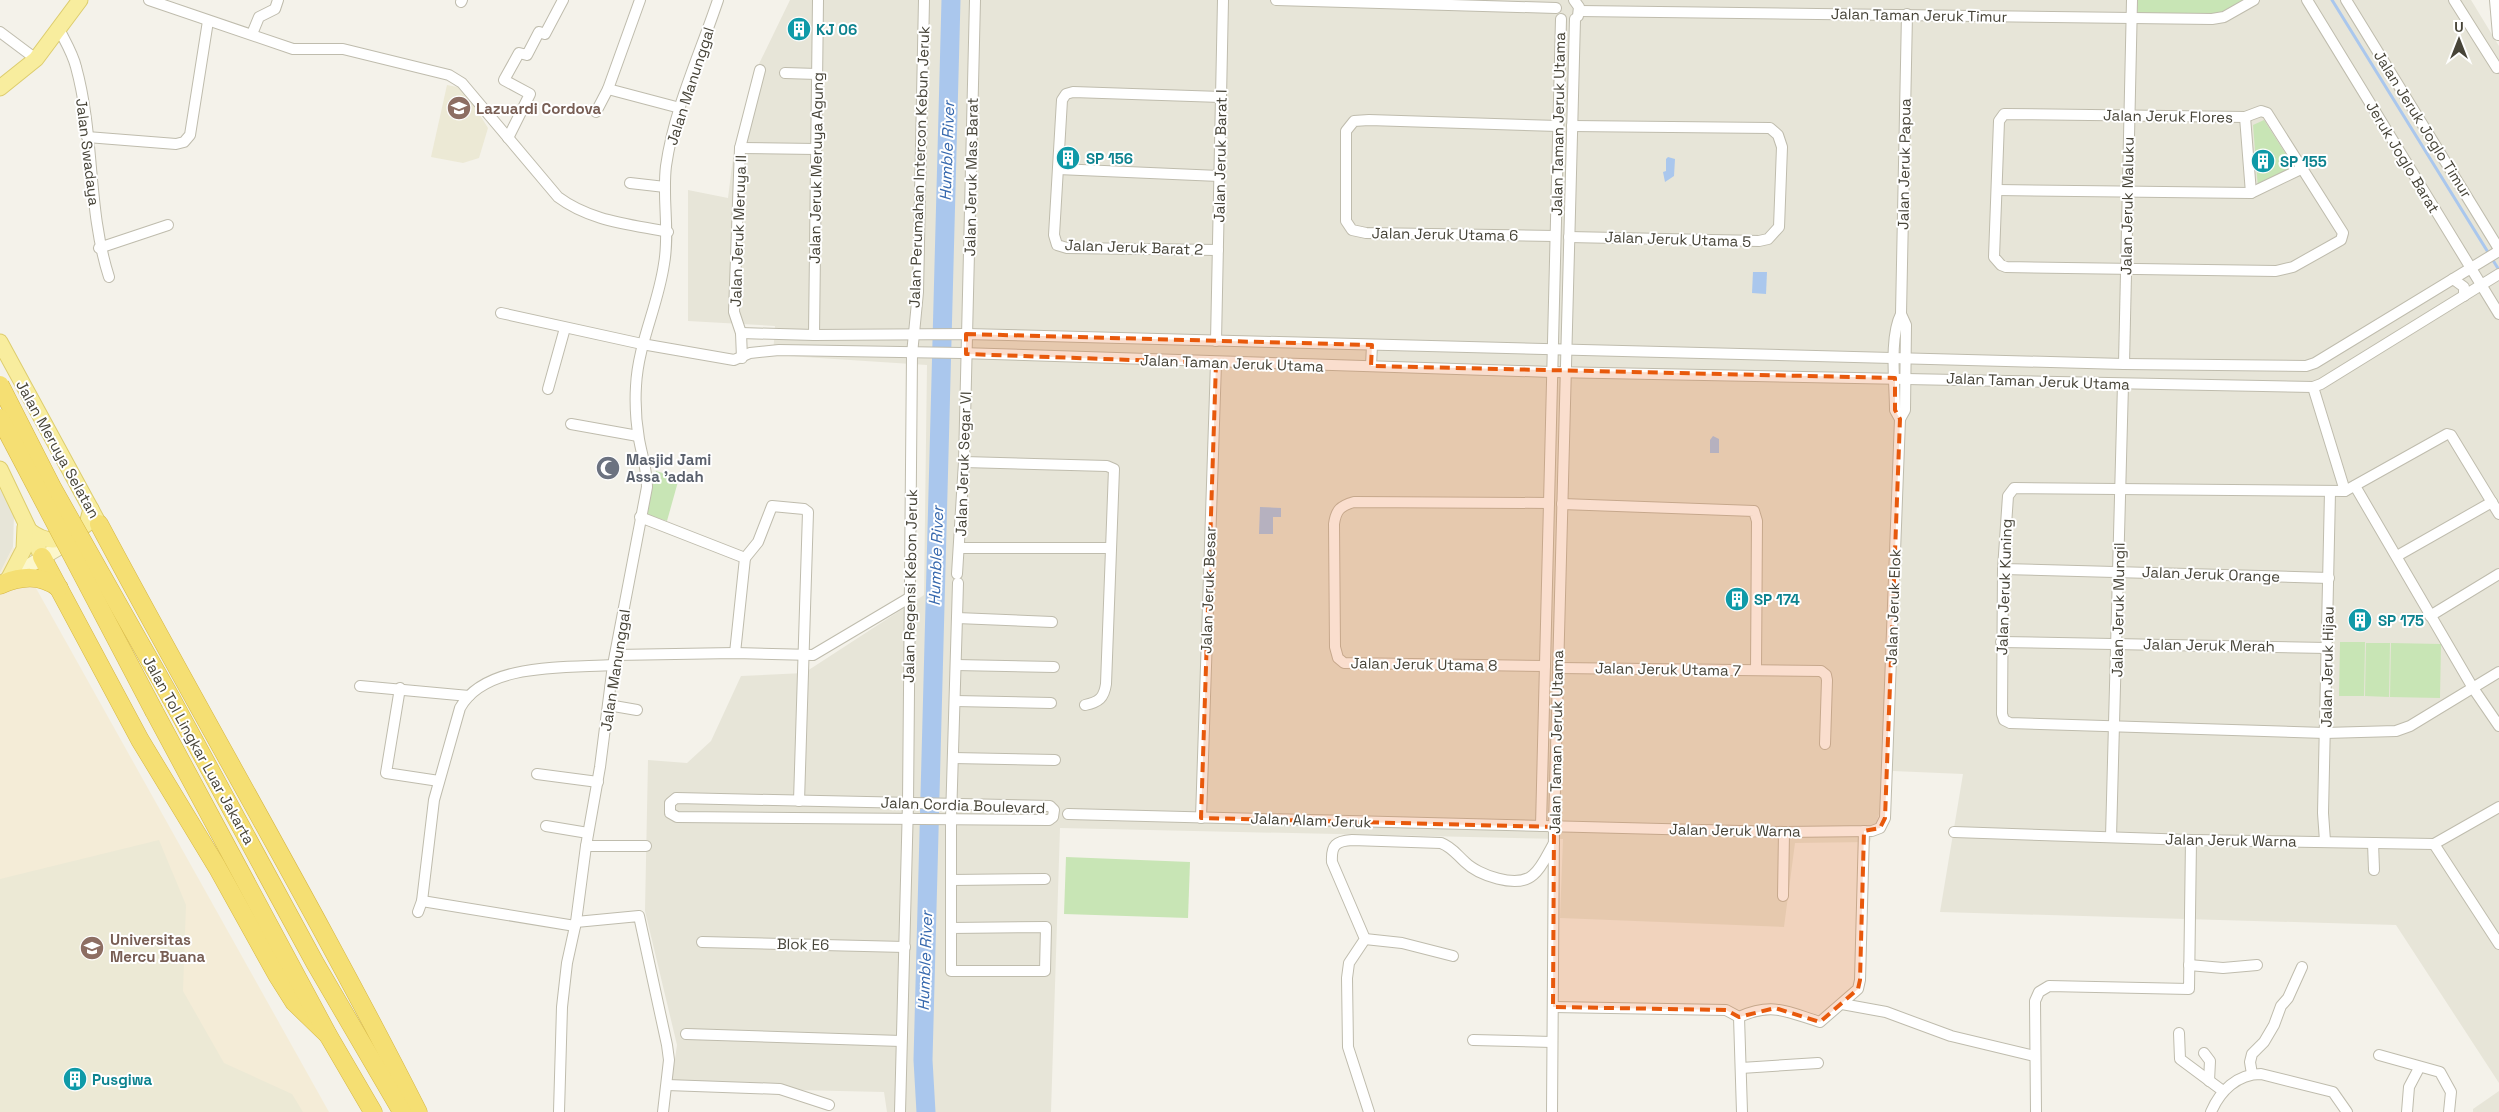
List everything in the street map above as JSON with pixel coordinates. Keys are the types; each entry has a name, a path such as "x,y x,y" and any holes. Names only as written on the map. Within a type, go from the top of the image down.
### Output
{"highway":[{"name":"Jalan Tol Lingkar Luar Jakarta","path":"0,385 53,489 315,963 402,1112"},
{"name":"Jalan Tol Lingkar Luar Jakarta","path":"0,418 154,711 328,1035 373,1112"},
{"path":"99,524 258,816 346,971 418,1112"},
{"path":"42,557 140,740 217,867 277,975 294,1002 328,1035"},
{"path":"3,582 29,577 46,580 59,588"}],"main road":[{"path":"0,88 36,59 80,0"},
{"name":"Jalan Meruya Selatan","path":"0,342 99,524 3,582"},
{"path":"0,470 42,557"},
{"path":"27,524 46,541 59,540 86,524 91,509"},
{"path":"3,582 24,549 27,524"}],"street":[{"path":"149,0 293,49 343,49 449,75 462,83 558,197 573,208 595,217 668,232"},
{"path":"252,34 259,17 275,9 278,0"},
{"path":"508,138 530,94 504,80 519,53 527,55 539,32 545,34 563,0"},
{"path":"596,112 608,89 640,0"},
{"name":"Jalan Manunggal","path":"559,1112 564,992 588,832 598,782 613,665 640,517 648,487 648,471 638,436 636,386 642,344 664,265 668,232 664,187 669,147 716,0"},
{"name":"Jalan Jeruk Meruya Agung","path":"814,335 818,0"},
{"name":"Jalan Perumahan Intercon Kebun Jeruk","path":"912,354 918,292 924,0"},
{"name":"Jalan Jeruk Mas Barat","path":"962,354 974,0"},
{"name":"Jalan Jeruk Barat I","path":"1216,341 1223,0"},
{"path":"1276,0 1559,2 1561,19"},
{"path":"1575,0 1577,15"},
{"name":"Jalan Jeruk Maluku","path":"2124,364 2132,0"},
{"name":"Jalan Taman Jeruk Timur","path":"1561,19 1565,21 1577,15 1907,14 2131,19 2224,18 2254,0"},
{"name":"Jeruk Joglo Barat","path":"2307,0 2485,283 2499,314"},
{"name":"Jalan Jeruk Joglo Timur","path":"2346,0 2497,252"},
{"path":"2454,0 2497,68"},
{"path":"2495,0 2497,36"},
{"name":"Jalan Jeruk Papua","path":"1906,378 1900,358 1896,324 1901,314 1907,14"},
{"name":"Jalan Taman Jeruk Utama","path":"1552,1112 1554,826 1572,126 1577,15"},
{"name":"Jalan Taman Jeruk Utama","path":"1541,826 1561,19"},
{"path":"87,137 176,144 184,142 190,136 208,21"},
{"name":"Jalan Swadaya","path":"59,28 76,66 87,137 99,248 109,277"},
{"path":"0,32 36,59"},
{"path":"740,148 760,70"},
{"path":"785,73 817,74"},
{"path":"608,89 680,108"},
{"name":"Jalan Jeruk Barat 2","path":"1218,250 1067,248 1058,245 1054,235 1062,100 1066,94 1073,92 1221,97"},
{"name":"Jalan Jeruk Flores","path":"2261,111 2267,112 2342,227 2341,240 2293,267 2276,271 2001,265 1994,257 1999,121 2004,114 2130,116 2245,117 2261,111"},
{"path":"2245,117 2251,194"},
{"name":"Jalan Jeruk Utama 6","path":"1556,236 1366,233 1352,230 1346,221 1346,131 1354,121 1369,120 1558,126"},
{"name":"Jalan Jeruk Utama 5","path":"1569,236 1759,241 1768,239 1779,227 1782,147 1778,135 1770,128 1572,126"},
{"name":"Jalan Jeruk Meruya II","path":"742,358 741,333 734,312 740,148 816,149"},
{"path":"1997,190 2251,194 2303,168"},
{"path":"1058,169 1219,176"},
{"path":"630,183 664,187"},
{"path":"99,248 168,225"},
{"name":"Jalan Taman Jeruk Utama","path":"741,333 814,335 962,334 2124,364 2311,365 2497,252"},
{"name":"Jalan Taman Jeruk Utama","path":"501,313 642,344 734,360 750,353 779,350 1552,372 2313,387 2321,384 2499,274"},
{"path":"2453,279 2464,287 2464,296"},
{"name":"Jalan Jeruk Papua","path":"1895,378 1900,358 1906,346 1906,325 1901,314"},
{"path":"548,390 565,328"},
{"path":"1372,345 1372,366"},
{"name":"Jalan Regensi Kebon Jeruk","path":"900,1112 901,1040 913,803 909,598 912,354"},
{"name":"Jalan Jeruk Segar VI","path":"951,928 1046,927 1045,971 951,971 951,928 951,880 948,804 953,758 958,579 964,462 962,354"},
{"name":"Jalan Jeruk Besar","path":"1201,818 1216,363"},
{"name":"Jalan Jeruk Elok","path":"1895,378 1895,410 1900,418"},
{"name":"Jalan Jeruk Elok","path":"1886,794 1900,418 1905,410 1906,378"},
{"name":"Jalan Jeruk Mungil","path":"2111,837 2123,384"},
{"path":"2313,387 2345,491"},
{"path":"572,424 638,436"},
{"name":"Jalan Jeruk Kuning","path":"2499,514 2451,435 2447,434 2345,491 2014,488 2008,496 2003,569 2002,714 2004,720 2010,723 2326,733 2396,731 2410,726 2499,672"},
{"path":"964,462 1107,466 1114,469 1104,694 1097,702 1084,705"},
{"path":"2355,486 2473,688 2499,726"},
{"name":"Jalan Jeruk Hijau","path":"2325,842 2323,813 2330,492"},
{"name":"Jalan Jeruk Utama 8","path":"1545,666 1344,663 1338,658 1334,647 1334,524 1336,513 1342,506 1354,502 1549,503"},
{"path":"2397,556 2492,502"},
{"name":"Jalan Jeruk Utama 7","path":"1558,668 1756,670 1757,521 1754,511 1562,504"},
{"path":"735,653 745,558 758,542 772,506 804,509 808,512 799,800"},
{"path":"640,517 745,558"},
{"path":"960,548 1111,548"},
{"name":"Jalan Jeruk Orange","path":"2003,569 2329,578"},
{"path":"2430,616 2499,574"},
{"path":"615,655 735,653 802,656 821,652 909,598"},
{"path":"957,618 1052,622"},
{"name":"Jalan Jeruk Merah","path":"2002,642 2327,648"},
{"path":"418,912 422,900 431,818 439,781 460,708 469,696 496,678 514,673 613,665"},
{"path":"956,665 1054,667"},
{"path":"1756,670 1821,671 1826,675 1825,744"},
{"path":"360,686 400,688 469,696"},
{"path":"400,688 386,773 439,781"},
{"path":"955,701 1051,703"},
{"path":"608,705 637,710"},
{"path":"953,758 1055,760"},
{"path":"537,774 598,782"},
{"name":"Jalan Jeruk Warna","path":"1554,826 1784,832 1872,831 1884,824 1886,794"},
{"name":"Jalan Cordia Boulevard","path":"676,798 799,800 1050,806 1054,810 1054,817 1049,820 677,817 670,813 670,803 676,798"},
{"path":"2499,807 2434,844 2499,944"},
{"name":"Jalan Alam Jeruk","path":"1068,814 1554,826"},
{"path":"546,826 588,832"},
{"path":"1553,1007 1726,1010 1739,1017 1763,1008 1775,1008 1820,1022 1858,989 1860,980 1864,831"},
{"path":"1783,896 1784,832"},
{"name":"Jalan Jeruk Warna","path":"1954,832 2190,840 2434,844"},
{"path":"2036,1112 2034,1056 2035,1001 2038,992 2049,986 2189,989 2190,840"},
{"path":"1364,940 1332,862 1334,844 1340,841 1441,843 1452,849 1470,866 1509,881 1523,880 1532,876 1554,843"},
{"path":"2373,843 2374,870"},
{"path":"586,846 646,846"},
{"path":"951,880 1045,879"},
{"path":"422,900 575,924 639,916 668,1045 667,1085 663,1112"},
{"path":"1364,940 1402,943 1453,956"},
{"path":"1364,940 1349,963 1347,978 1348,1047 1369,1112"},
{"name":"Blok E6","path":"702,942 905,946"},
{"path":"2189,966 2223,968 2257,965"},
{"path":"2252,1074 2250,1062 2252,1054 2264,1042 2274,1025 2281,1006 2288,998 2302,967"},
{"path":"1842,1004 1886,1012 1951,1036 2034,1056"},
{"path":"1739,1017 1742,1112"},
{"path":"2179,1033 2180,1059 2223,1091"},
{"path":"686,1034 901,1040"},
{"path":"1473,1040 1552,1042"},
{"path":"2204,1053 2210,1061 2209,1081"},
{"path":"2379,1055 2419,1068 2434,1069 2443,1076 2451,1092 2449,1112"},
{"path":"1741,1068 1818,1063"},
{"path":"2407,1112 2409,1087 2419,1068"},
{"path":"2211,1112 2223,1091 2238,1079 2252,1074 2261,1074 2333,1092 2347,1112"},
{"path":"667,1085 780,1089 829,1105"}],"highlighted area":[{"path":"966,334 1372,345 1371,366 1895,378 1895,410 1900,419 1885,818 1880,828 1864,831 1860,980 1858,989 1827,1018 1820,1022 1775,1008 1739,1017 1726,1010 1553,1007 1554,827 1201,818 1216,363 966,354"}],"shaded area":[{"path":"790,0 2471,0 2499,46 2499,1083 2396,925 1940,912 1963,774 1893,771 1870,842 1795,843 1784,927 1560,918 1563,839 1060,828 1051,1112 887,1112 884,1092 671,1087 677,1045 645,911 648,760 687,763 711,741 741,676 804,673 924,595 927,365 773,355 775,326 688,321 688,190 728,198 733,158 757,68"},
{"name":"Lazuardi Cordova","path":"447,85 463,88 488,128 479,158 463,163 431,157"},
{"path":"0,489 14,514 13,547 0,573"},
{"path":"13,547 329,1112 0,1112 0,573"},
{"name":"Universitas Mercu Buana","path":"159,840 186,905 183,991 224,1063 292,1094 303,1112 0,1112 0,879"},
{"path":"2499,1091 2499,1112 2473,1112 2473,1109"}],"green space":[{"path":"2138,0 2256,0 2226,17 2137,17"},
{"path":"2264,120 2295,168 2258,188 2253,125"},
{"path":"656,471 679,478 667,521 644,514"},
{"path":"2340,642 2365,642 2364,696 2339,696"},
{"path":"2366,643 2390,643 2389,697 2365,696"},
{"path":"2391,643 2441,644 2440,698 2390,697"},
{"path":"1066,857 1190,862 1188,918 1064,914"}],"water":[{"path":"1668,157 1675,159 1674,176 1665,182 1663,172 1666,171 1666,159"},
{"path":"1753,272 1767,272 1766,294 1752,293"},
{"path":"1713,436 1719,439 1719,453 1710,453 1710,440"},
{"path":"1260,507 1281,508 1281,517 1273,517 1273,534 1259,534"}],"waterway":[{"name":"Humble River","path":"926,1112 923,1060 951,0"},
{"path":"2332,0 2499,270"}],"place":[{"name":"KJ 06","path":"799,29"},
{"name":"Lazuardi Cordova","path":"459,108"},
{"name":"SP 156","path":"1068,158"},
{"name":"SP 155","path":"2263,161"},
{"name":"Masjid Jami Assa 'adah","path":"608,468"},
{"name":"SP 174","path":"1737,599"},
{"name":"SP 175","path":"2360,620"},
{"name":"Universitas Mercu Buana","path":"92,948"},
{"name":"Pusgiwa","path":"75,1079"}]}
